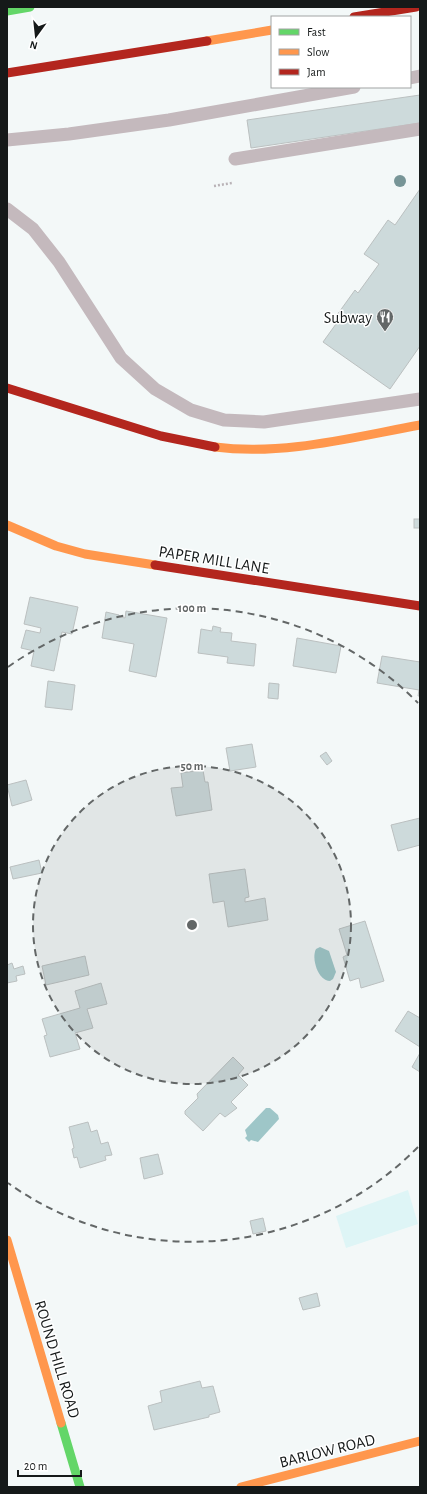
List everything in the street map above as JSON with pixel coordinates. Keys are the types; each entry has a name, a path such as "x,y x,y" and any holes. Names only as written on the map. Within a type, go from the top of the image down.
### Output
{"main road":[{"path":"7,11 30,7"},
{"path":"360,16 416,7"},
{"path":"7,73 271,30"},
{"path":"7,388 165,437 195,444 231,449 298,445 420,425"},
{"name":"PAPER MILL LANE","path":"7,525 56,546 85,554 420,606"},
{"name":"ROUND HILL ROAD","path":"7,1240 80,1487"},
{"name":"BARLOW ROAD","path":"240,1487 420,1442"}],"lane":[{"path":"7,140 69,134 169,120 348,88"},
{"path":"236,159 420,129"},
{"path":"7,209 33,230 59,262 121,358 155,389 191,410 224,420 264,422 420,399"}],"path":[{"path":"214,186 232,183"}],"shaded area":[{"path":"408,1190 418,1224 346,1248 336,1216"}],"water":[{"path":"320,947 329,951 336,972 333,979 330,981 322,977 315,963 314,958 316,949"},
{"path":"266,1108 270,1108 278,1115 279,1119 258,1142 251,1140 249,1142 245,1138 247,1136 245,1130"}],"building":[{"path":"420,95 420,123 251,148 247,120"},
{"path":"420,189 420,346 390,389 323,342 341,317 337,315 355,290 358,293 379,264 364,254 388,220 395,225"},
{"path":"414,519 420,519 420,528 414,528"},
{"path":"30,597 78,607 72,634 62,632 54,671 31,666 34,651 21,648 26,630 40,633 41,628 24,624"},
{"path":"126,611 167,618 156,677 129,671 134,644 102,638 106,612 125,618"},
{"path":"213,626 221,628 220,632 232,633 231,641 256,644 254,666 227,663 228,657 198,653 201,629 212,631"},
{"path":"297,638 341,646 336,673 293,666"},
{"path":"382,656 420,662 420,696 418,696 419,690 377,683"},
{"path":"48,681 75,685 72,710 45,707"},
{"path":"269,683 279,684 278,699 268,698"},
{"path":"252,744 256,767 230,771 226,748"},
{"path":"326,752 332,761 327,765 320,756"},
{"path":"203,770 205,782 208,782 212,810 176,816 171,788 183,787 181,773"},
{"path":"26,780 32,800 12,806 7,785"},
{"path":"420,818 420,845 398,851 391,825"},
{"path":"39,860 42,873 13,879 10,867"},
{"path":"245,869 249,897 245,898 245,902 265,898 268,920 228,927 224,901 213,903 209,874"},
{"path":"365,921 384,981 361,988 359,978 350,981 343,957 347,955 339,929"},
{"path":"85,956 89,975 46,985 42,966"},
{"path":"12,963 14,969 23,966 25,974 16,976 17,981 7,983 7,965"},
{"path":"101,983 107,1004 87,1009 93,1028 75,1033 80,1049 50,1057 44,1036 47,1035 42,1019 80,1008 75,991"},
{"path":"408,1011 420,1018 420,1047 395,1031"},
{"path":"420,1053 420,1072 412,1067"},
{"path":"233,1057 244,1068 238,1075 248,1085 231,1102 237,1108 225,1117 220,1113 203,1131 185,1114 185,1111 198,1098 197,1094"},
{"path":"88,1122 91,1132 97,1130 101,1144 108,1142 112,1155 105,1156 106,1160 80,1168 77,1157 74,1158 72,1149 74,1148 69,1127"},
{"path":"158,1154 163,1174 144,1179 140,1158"},
{"path":"263,1218 266,1231 253,1234 250,1221"},
{"path":"317,1293 320,1306 303,1310 299,1298"},
{"path":"200,1381 202,1388 213,1386 220,1412 209,1415 209,1417 154,1430 148,1406 162,1402 160,1391"}],"traffic: fast":[{"path":"7,11 30,7"},
{"path":"61,1423 80,1487"}],"traffic: slow":[{"path":"207,41 271,30"},
{"path":"215,447 241,449 292,447 344,440 420,425"},
{"path":"7,525 56,546 85,554 155,565"},
{"path":"7,1240 61,1423"},
{"path":"241,1487 420,1441"}],"traffic: jam":[{"path":"360,16 416,7"},
{"path":"7,73 207,41"},
{"path":"7,388 161,436 215,447"},
{"path":"155,565 420,606"}],"place":[{"name":"Subway","path":"385,332"}]}
